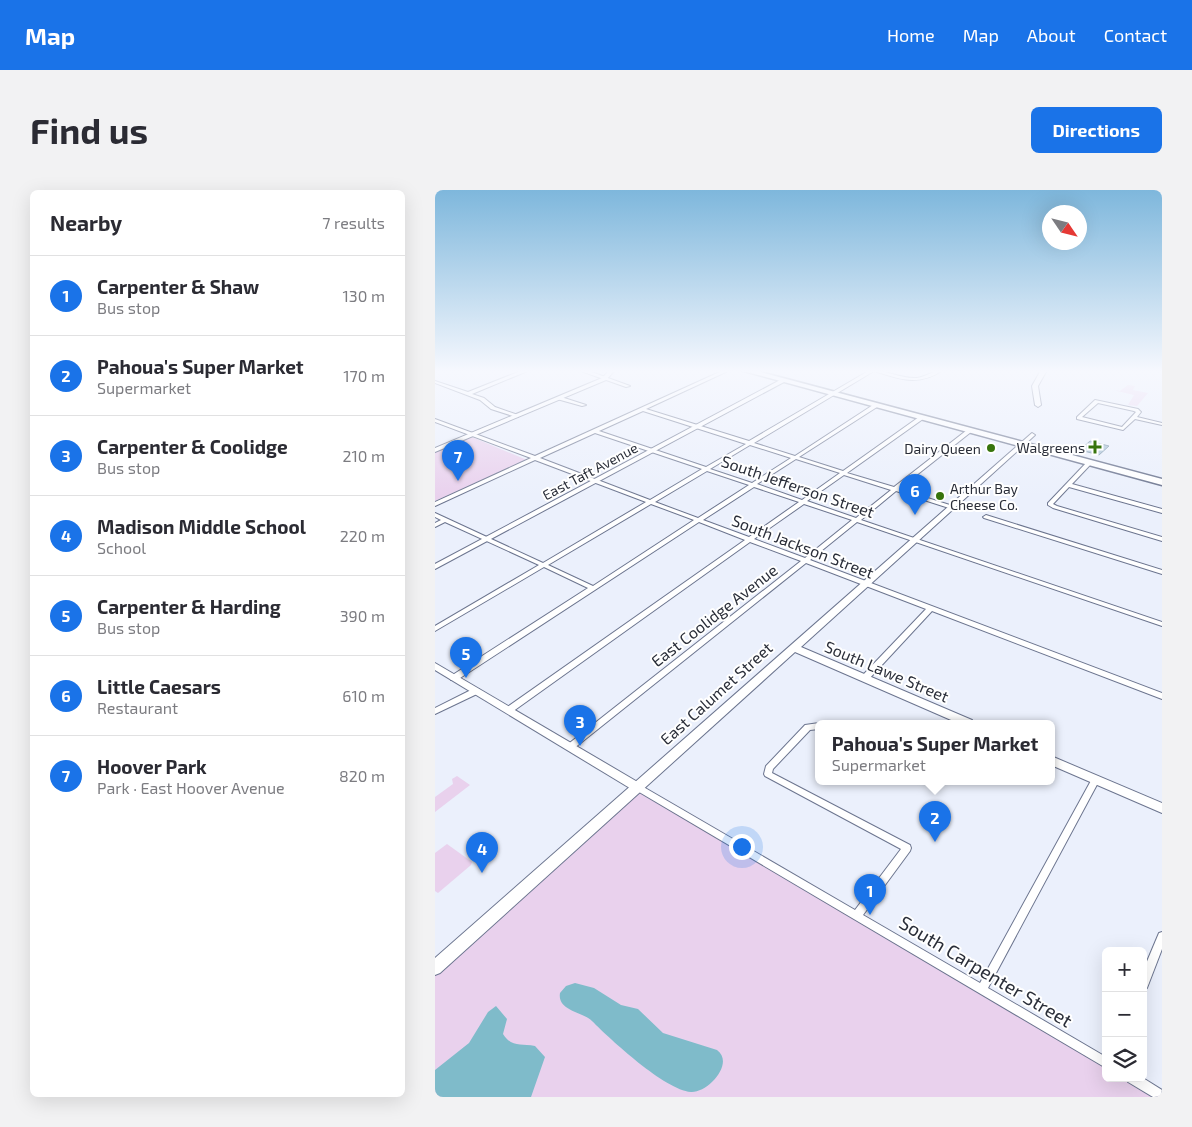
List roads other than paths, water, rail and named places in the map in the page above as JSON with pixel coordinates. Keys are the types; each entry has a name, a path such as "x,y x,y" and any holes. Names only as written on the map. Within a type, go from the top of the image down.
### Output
{"main road":[{"path":"899,412 1162,482"},
{"name":"East Calumet Street","path":"435,968 1032,435"},
{"name":"South Lawe Street","path":"794,648 961,720"},
{"path":"1055,762 1162,808"}],"street":[{"path":"505,412 516,416"},
{"path":"435,450 525,412"},
{"path":"435,504 637,412"},
{"path":"650,412 951,507"},
{"name":"East Taft Avenue","path":"435,567 724,412"},
{"path":"435,629 802,412"},
{"path":"454,678 865,412"},
{"path":"1085,412 1079,418 1123,429 1138,412"},
{"path":"509,710 921,418"},
{"path":"1135,418 1162,424"},
{"name":"South Jackson Street","path":"435,420 1162,696"},
{"name":"South Jefferson Street","path":"595,431 1162,624"},
{"name":"East Coolidge Avenue","path":"570,747 969,431"},
{"path":"1089,463 1051,503 1051,506 1162,539"},
{"path":"1068,485 1162,511"},
{"path":"435,515 593,588"},
{"path":"986,517 1162,572"},
{"path":"435,524 445,520"},
{"path":"865,678 930,609"},
{"name":"South Carpenter Street","path":"435,666 1102,1061"},
{"path":"435,711 476,691"},
{"path":"815,726 808,727 769,768 768,774 907,848 857,915"},
{"path":"983,989 1097,779"},
{"path":"1147,975 1162,936"},
{"path":"1139,1082 1162,1096"}],"water":[{"path":"575,983 594,988 621,1005 638,1009 663,1033 717,1050 722,1056 723,1062 717,1076 705,1088 691,1092 667,1083 653,1074 592,1021 562,1004 560,993 566,986"},
{"path":"496,1006 507,1019 503,1034 506,1038 513,1043 535,1046 545,1057 531,1097 435,1097 435,1070 469,1043 488,1012"}],"place":[{"name":"Walgreens","path":"1095,447"},
{"name":"Dairy Queen","path":"991,448"},
{"name":"Hoover Park","path":"458,481"},
{"name":"Arthur Bay Cheese Co.","path":"940,496"},
{"name":"Little Caesars","path":"915,515"},
{"name":"Carpenter & Harding","path":"466,678"},
{"name":"Carpenter & Coolidge","path":"580,746"},
{"name":"Pahoua's Super Market","path":"935,842"},
{"name":"Madison Middle School","path":"482,873"},
{"name":"Carpenter & Shaw","path":"870,915"}]}
